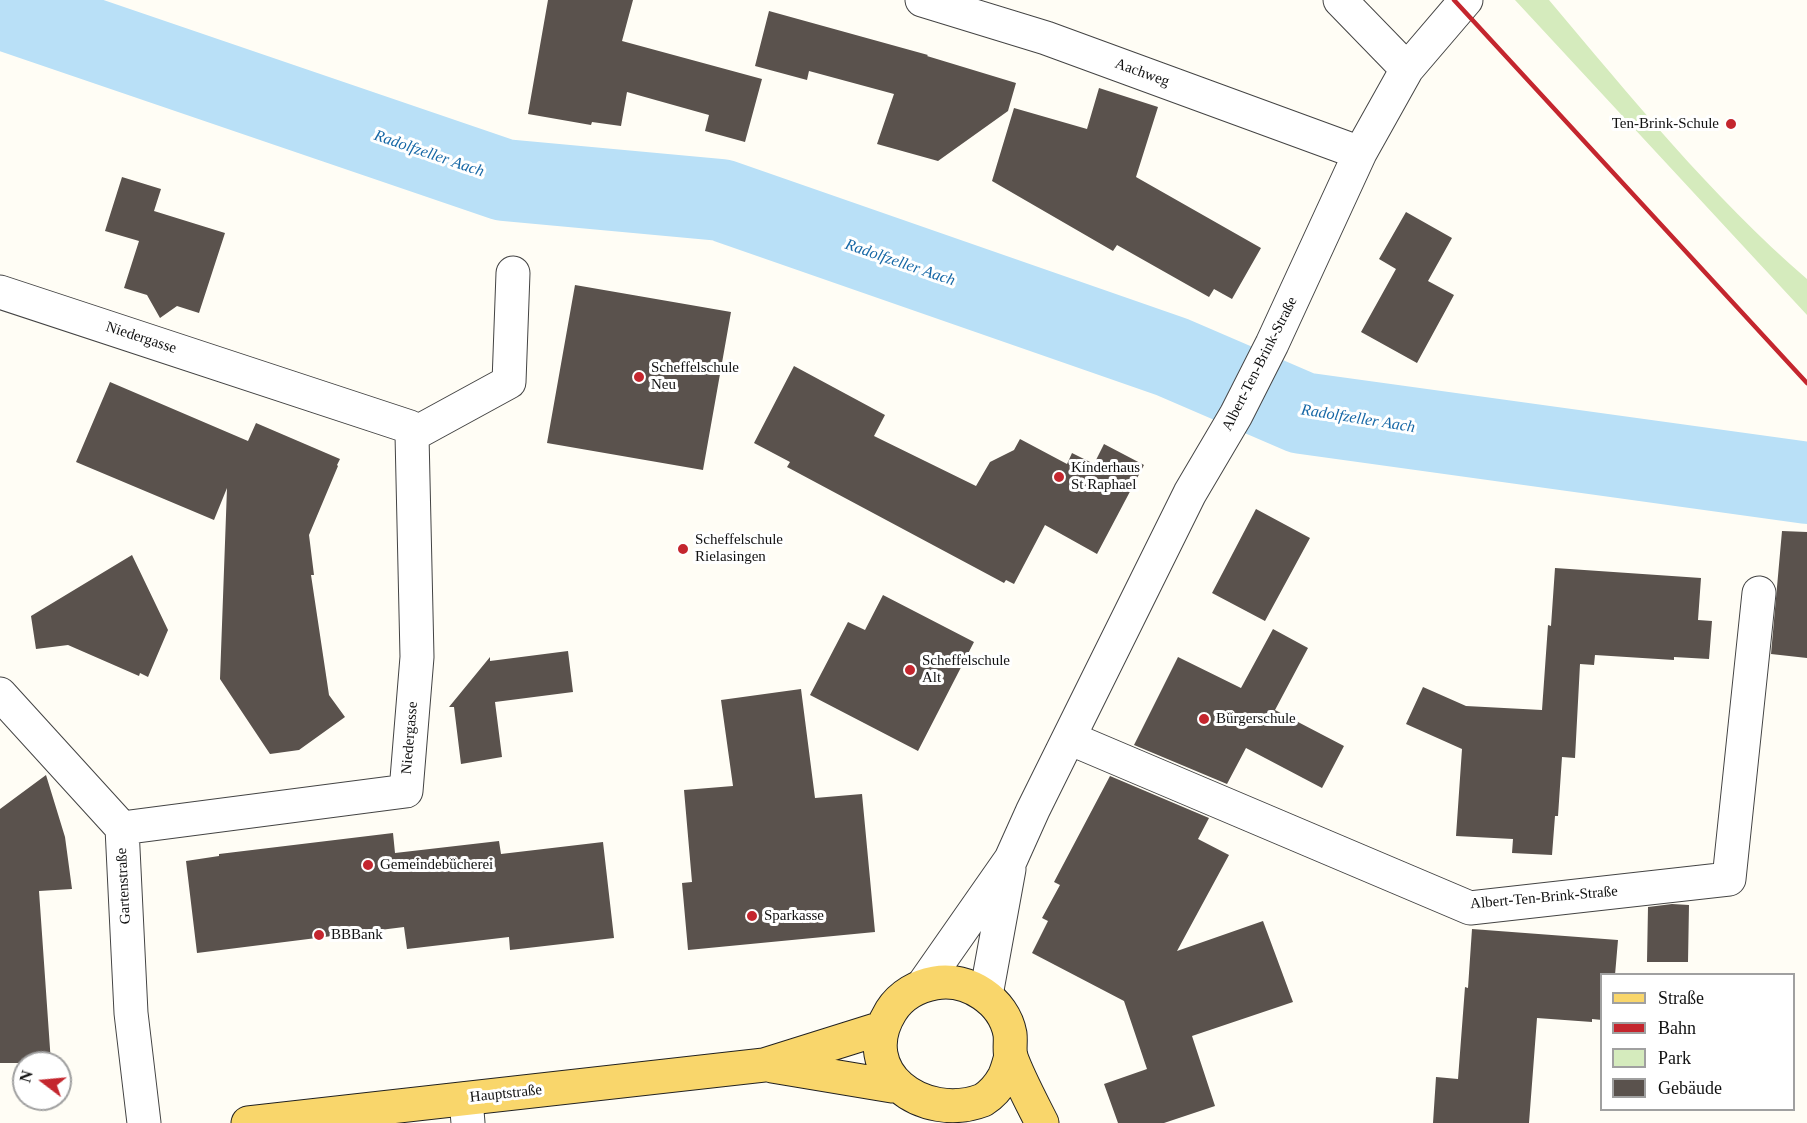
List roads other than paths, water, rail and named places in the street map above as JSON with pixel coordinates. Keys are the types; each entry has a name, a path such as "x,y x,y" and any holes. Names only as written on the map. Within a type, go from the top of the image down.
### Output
{"main road":[{"path":"943,981 965,984 986,995 1000,1012 1010,1033 1011,1056 1004,1078 990,1095 957,1118 926,1111 906,1100 892,1086 883,1068 880,1048 882,1028 891,1010 905,995 923,985 943,981"},
{"path":"765,1065 882,1028"},
{"path":"1011,1056 1041,1123"},
{"path":"765,1065 892,1086"},
{"name":"Hauptstraße","path":"248,1123 467,1111 765,1065"}],"street":[{"name":"Aachweg","path":"922,0 1046,38 1360,153"},
{"path":"1340,0 1407,69"},
{"name":"Albert-Ten-Brink-Straße","path":"923,985 1011,859 1033,810 1190,494 1236,415 1272,344 1360,153 1407,69 1466,0"},
{"path":"412,435 509,382 513,273"},
{"name":"Niedergasse","path":"0,292 410,427 412,435 417,657 406,791 122,828"},
{"name":"Albert-Ten-Brink-Straße","path":"1070,738 1470,908 1729,879 1759,593"},
{"name":"Gartenstraße","path":"0,694 122,828 131,1013 144,1123"},
{"name":"Albert-Ten-Brink-Straße","path":"986,995 1011,859"}],"waterway":[{"name":"Radolfzeller Aach","path":"0,8 504,180 721,200 1172,357 1302,413 1807,483"}],"railway":[{"path":"1454,0 1807,383"}],"place":[{"name":"Ten-Brink-Schule","path":"1731,124"},
{"name":"Scheffelschule Neu","path":"639,377"},
{"name":"Kinderhaus St Raphael","path":"1059,477"},
{"name":"Scheffelschule Rielasingen","path":"683,549"},
{"name":"Scheffelschule Alt","path":"910,670"},
{"name":"Bürgerschule","path":"1204,719"},
{"name":"Gemeindebücherei","path":"368,865"},
{"name":"Sparkasse","path":"752,916"},
{"name":"BBBank","path":"319,935"}]}
